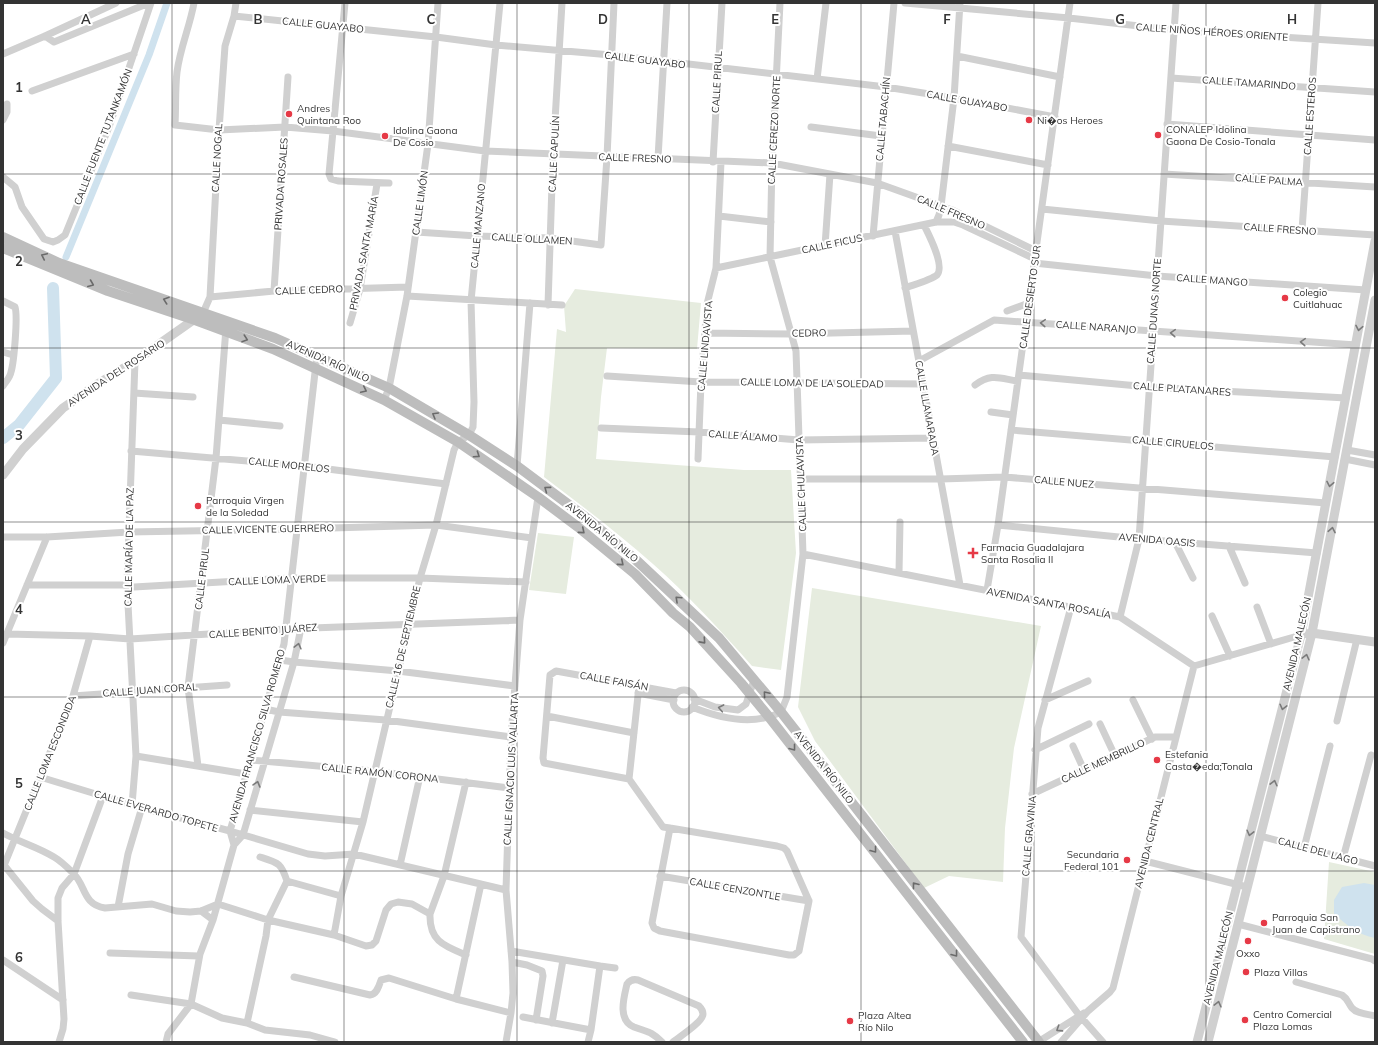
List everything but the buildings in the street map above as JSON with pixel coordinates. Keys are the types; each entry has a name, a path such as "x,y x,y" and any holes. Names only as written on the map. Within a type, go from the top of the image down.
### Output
{"main road":[{"name":"AVENIDA RÍO NILO","path":"3,237 59,263 275,338 317,355 389,388 469,435 517,466 588,519 643,566 719,638 781,712 1038,1042"},
{"name":"AVENIDA RÍO NILO","path":"3,248 108,291 195,320 273,349 384,400 458,442 538,497 578,527 635,574 690,627 749,693 1023,1042"},
{"path":"635,574 643,566"},
{"path":"998,1010 1001,1003 1005,1002 1009,1004"}],"street":[{"path":"3,54 116,3"},
{"path":"45,36 54,42 150,3"},
{"name":"CALLE FUENTE TUTANKAMÓN","path":"3,177 14,187 22,207 41,236 48,241 53,242 62,238 67,232 109,128 150,3"},
{"name":"CALLE FRESNO","path":"194,3 192,15 183,42 177,72 175,125 219,130 285,127 333,131 485,151 658,158 713,162 772,163 877,183 941,206 1036,251"},
{"name":"CALLE NOGAL","path":"203,313 210,297 225,46 234,16 236,3"},
{"path":"345,3 329,173 331,179 338,181 377,184 389,183"},
{"name":"CALLE LIMÓN","path":"384,400 389,388 407,296 428,144 438,3"},
{"name":"CALLE MANZANO","path":"469,435 473,427 474,402 471,301 500,3"},
{"name":"CALLE CAPULÍN","path":"548,305 553,154 562,3"},
{"path":"607,157 614,3"},
{"path":"658,158 667,3"},
{"name":"CALLE PIRUL","path":"713,162 722,3"},
{"name":"CALLE CEREZO NORTE","path":"770,257 772,163 780,3"},
{"path":"817,79 826,3"},
{"name":"CALLE TABACHÍN","path":"873,236 894,3"},
{"name":"CALLE NIÑOS HÉROES ORIENTE","path":"906,3 960,6 1174,30 1375,43"},
{"name":"CALLE DESIERTO SUR","path":"987,590 998,525 1070,3"},
{"name":"CALLE DUNAS NORTE","path":"1120,617 1138,539 1176,3"},
{"name":"CALLE ESTEROS","path":"1302,230 1318,3"},
{"path":"936,222 941,206 954,98 960,6"},
{"name":"CALLE GUAYABO","path":"234,16 436,37 496,45 611,55 886,87 1055,117"},
{"path":"32,91 134,54"},
{"path":"957,56 1060,77"},
{"name":"PRIVADA ROSALES","path":"274,291 288,77"},
{"name":"CALLE TAMARINDO","path":"1171,78 1375,92"},
{"path":"3,120 7,112 6,104"},
{"path":"1167,124 1375,140"},
{"path":"811,127 882,136"},
{"path":"948,146 1048,165"},
{"name":"CALLE OLLAMEN","path":"416,232 477,236 550,238 601,245 607,157"},
{"name":"CALLE LINDAVISTA","path":"698,459 701,382 707,304 716,268 722,162"},
{"path":"824,246 830,174"},
{"name":"CALLE PALMA","path":"1164,174 1375,187"},
{"name":"PRIVADA SANTA MARÍA","path":"350,323 360,289 377,184"},
{"name":"CALLE FRESNO","path":"1042,208 1161,221 1375,234"},
{"path":"719,216 771,222"},
{"name":"CALLE FICUS","path":"716,268 936,222 948,222"},
{"name":"CALLE FRESNO","path":"948,222 963,225 1035,261"},
{"path":"905,288 934,276 939,270 940,263 924,225"},
{"name":"CALLE LLAMARADA","path":"895,231 960,585"},
{"name":"AVENIDA MALECÓN","path":"1197,1042 1301,635 1366,290 1372,275 1375,241"},
{"name":"CALLE CHULAVISTA","path":"770,257 796,350 803,554 787,697 781,712"},
{"name":"CALLE MANGO","path":"1035,261 1157,276 1366,290"},
{"name":"CALLE CEDRO","path":"210,297 274,291 408,287"},
{"path":"407,296 471,301 562,305"},
{"name":"AVENIDA MALECÓN","path":"1208,1042 1312,633 1375,300"},
{"path":"3,301 15,307 17,315 13,365 10,377 3,386"},
{"path":"517,466 530,303"},
{"path":"1007,311 1029,303"},
{"name":"AVENIDA DEL ROSARIO","path":"3,475 23,449 63,408 99,383 136,361 203,313"},
{"name":"CALLE NARANJO","path":"919,361 994,320 1356,346"},
{"name":"CALLE PIRUL","path":"198,766 188,687 216,458 226,321"},
{"name":"CEDRO","path":"705,333 792,334 913,332"},
{"path":"3,352 14,355"},
{"name":"AVENIDA FRANCISCO SILVA ROMERO","path":"230,831 280,660 286,629 317,355"},
{"name":"CALLE MARÍA DE LA PAZ","path":"132,805 136,756 127,585 131,451 136,361"},
{"name":"CALLE LOMA DE LA SOLEDAD","path":"608,376 701,382 923,384"},
{"name":"CALLE PLATANARES","path":"975,385 984,378 991,377 1346,398"},
{"path":"134,393 193,397"},
{"path":"991,412 1013,414"},
{"path":"219,420 280,426"},
{"name":"CALLE ÁLAMO","path":"601,428 699,432 799,440 933,438"},
{"name":"CALLE CIRUELOS","path":"1010,430 1334,457"},
{"path":"458,442 469,435"},
{"name":"CALLE 16 DE SEPTIEMBRE","path":"334,935 341,896 363,822 420,578 436,524 454,450 458,442"},
{"name":"CALLE MORELOS","path":"131,451 304,466 446,484"},
{"path":"1346,455 1375,456"},
{"path":"1346,455 1375,465"},
{"name":"CALLE NUEZ","path":"800,479 940,479 1004,477 1326,503"},
{"name":"CALLE IGNACIO LUIS VALLARTA","path":"506,1042 512,1013 512,962 506,890 511,737 520,620 538,497"},
{"path":"899,573 900,522"},
{"name":"CALLE VICENTE GUERRERO","path":"3,537 47,537 129,532 297,529 436,524 532,538"},
{"name":"AVENIDA OASIS","path":"998,525 1138,539 1316,553"},
{"path":"3,643 47,537"},
{"path":"1175,542 1193,578"},
{"path":"1229,546 1245,583"},
{"name":"AVENIDA SANTA ROSALÍA","path":"803,554 1120,617 1194,666"},
{"name":"CALLE LOMA VERDE","path":"27,585 127,585 134,587 291,578 420,578 526,582"},
{"name":"CALLE GRAVINIA","path":"1071,607 1038,728 1035,750 1021,937 1081,1017 1103,1042"},
{"path":"1257,607 1271,644"},
{"path":"1212,616 1230,656"},
{"name":"CALLE BENITO JUÁREZ","path":"7,634 90,636 130,639 301,628 520,620"},
{"name":"AVENIDA FRANCISCO SILVA ROMERO","path":"243,835 294,662 301,628"},
{"path":"1194,666 1312,633 1375,642"},
{"name":"CALLE LOMA ESCONDIDA","path":"4,866 73,696 90,636"},
{"path":"1337,721 1357,639"},
{"path":"280,660 398,671 515,686"},
{"name":"AVENIDA CENTRAL","path":"1038,1042 1081,1017 1113,988 1194,666"},
{"name":"CALLE FAISÁN","path":"547,716 549,677 552,672 556,671 675,696"},
{"path":"753,719 746,716 744,707 754,680"},
{"path":"1045,700 1088,681"},
{"name":"CALLE JUAN CORAL","path":"73,696 227,685"},
{"path":"639,689 629,778 663,827 670,828 784,848 789,853 809,901 799,951 794,955 789,955 654,928 652,923 670,828"},
{"path":"682,690 687,691 692,695 694,700 692,707 686,712 679,710 676,707 675,696 682,690"},
{"path":"694,700 725,709 738,710 744,707"},
{"path":"1133,700 1152,739"},
{"path":"692,707 714,715 753,719 769,717 781,712"},
{"path":"266,708 279,712 386,720 511,737"},
{"path":"629,778 544,763 543,758 547,716 634,733"},
{"path":"1035,750 1089,724"},
{"path":"1100,724 1115,756"},
{"name":"CALLE MEMBRILLO","path":"1032,794 1152,739 1161,736 1175,737"},
{"path":"1073,746 1084,770"},
{"path":"1304,848 1330,746"},
{"path":"1343,858 1371,755"},
{"path":"136,756 246,774"},
{"name":"CALLE RAMÓN CORONA","path":"250,760 374,770 509,788"},
{"path":"400,865 420,776"},
{"name":"CALLE EVERARDO TOPETE","path":"40,777 142,808 230,831 308,854 325,856 354,854 506,890"},
{"path":"466,782 444,876 430,914 432,933 437,939 448,947 466,955"},
{"path":"59,1042 64,1024 64,1000 58,921 60,892 74,874 103,796"},
{"path":"118,907 128,854 142,808"},
{"path":"250,810 363,822"},
{"path":"230,831 234,845"},
{"path":"3,833 15,840 55,857 74,874 90,902 99,907 105,908 152,904 176,911 201,911 218,904 268,920 334,935 366,946 372,945 376,941 388,906 398,902 412,904 430,914"},
{"path":"166,1042 168,1034 191,1004 199,956 213,920 234,845 243,835"},
{"name":"CALLE DEL LAGO","path":"1260,836 1375,866"},
{"path":"260,857 281,866 288,881 341,896"},
{"path":"1145,861 1247,887"},
{"path":"4,866 33,901 58,921"},
{"name":"CALLE CENZONTLE","path":"660,876 809,901"},
{"path":"247,1023 266,936 268,920 288,881"},
{"path":"456,999 481,884"},
{"path":"201,911 213,920"},
{"path":"1238,924 1375,961"},
{"path":"511,952 615,968"},
{"path":"110,953 199,956"},
{"path":"527,964 528,954"},
{"path":"3,960 64,1000"},
{"path":"552,1023 563,960"},
{"path":"512,962 527,964 540,969 543,973 536,1020"},
{"path":"588,1042 600,966"},
{"path":"294,977 370,995 374,995 376,993 381,980 391,978 456,999 512,1013"},
{"path":"662,1042 647,1031 629,1025 624,1018 623,1006 627,984 629,982 638,980 699,1006 703,1013 702,1018 673,1042"},
{"path":"1296,982 1342,995 1347,999 1356,1012 1375,1016"},
{"path":"130,995 191,1004 222,1018 247,1023 266,1030 310,1035 335,1042"},
{"path":"523,1017 591,1030"},
{"name":"AVENIDA CENTRAL","path":"1061,1042 1081,1017"}],"shaded area":[{"path":"575,289 701,303 697,349 607,348 596,459 744,470 791,470 796,553 781,670 752,666 679,588 653,564 613,530 544,477 557,329 566,332 564,306"},
{"path":"538,533 574,537 566,594 529,590"},
{"path":"812,588 1041,626 1014,748 1005,828 1003,882 949,876 924,888 815,741 798,707"},
{"path":"1329,862 1375,872 1375,954 1324,939"}],"water":[{"path":"1364,883 1375,885 1375,938 1363,935 1348,926 1334,914 1334,900 1342,887"}],"waterway":[{"path":"66,257 149,55 167,3"},
{"path":"3,438 19,425 56,378 53,288"}],"place":[{"name":"Andres Quintana Roo","path":"289,114"},
{"name":"Ni�os Heroes","path":"1029,120"},
{"name":"CONALEP Idolina Gaona De Cosio-Tonala","path":"1158,135"},
{"name":"Idolina Gaona De Cosio","path":"385,136"},
{"name":"Colegio Cuitlahuac","path":"1285,298"},
{"name":"Parroquia Virgen de la Soledad","path":"198,506"},
{"name":"Farmacia Guadalajara Santa Rosalia II","path":"973,553"},
{"name":"Estefania Casta�eda;Tonala","path":"1157,760"},
{"name":"Secundaria Federal 101","path":"1127,860"},
{"name":"Parroquia San Juan de Capistrano","path":"1264,923"},
{"name":"Oxxo","path":"1248,941"},
{"name":"Plaza Villas","path":"1246,972"},
{"name":"Centro Comercial Plaza Lomas","path":"1245,1020"},
{"name":"Plaza Altea Río Nilo","path":"850,1021"}]}
